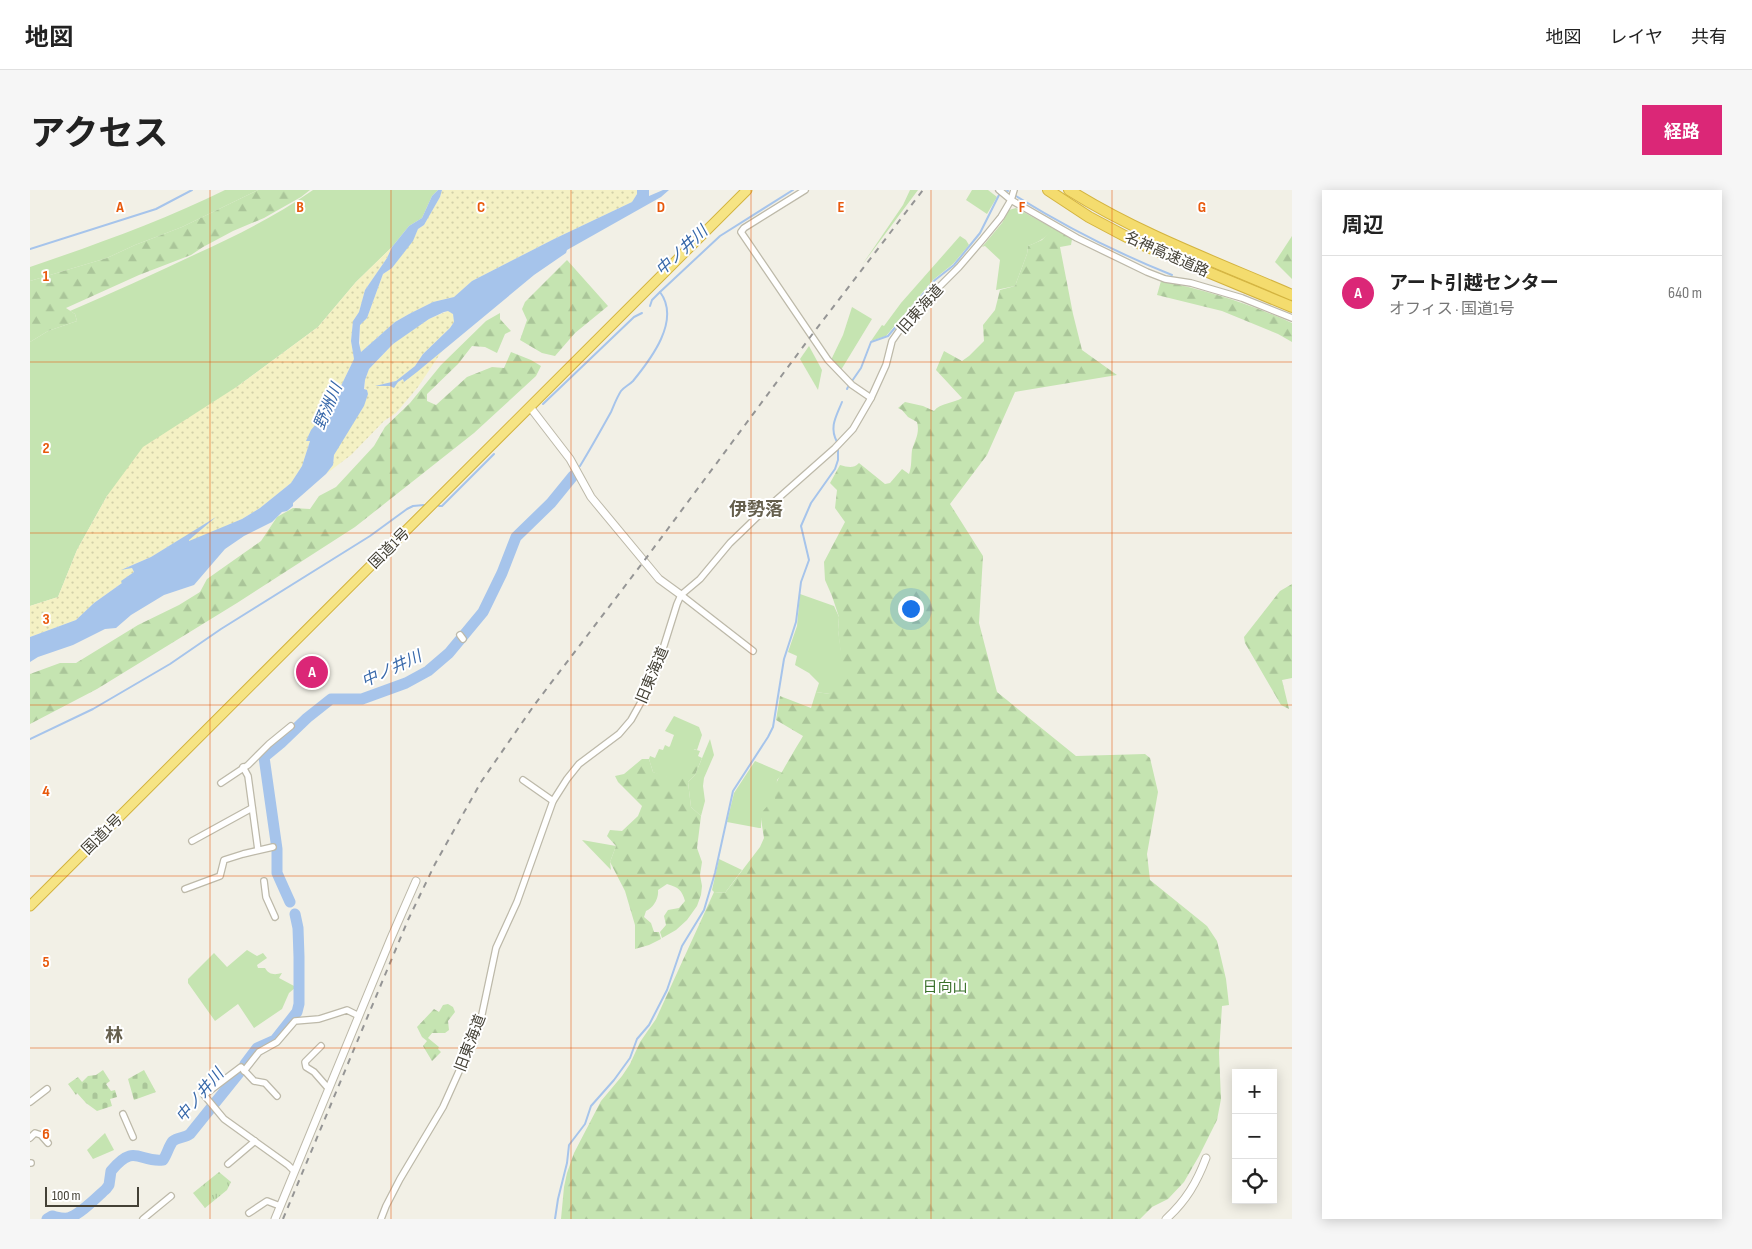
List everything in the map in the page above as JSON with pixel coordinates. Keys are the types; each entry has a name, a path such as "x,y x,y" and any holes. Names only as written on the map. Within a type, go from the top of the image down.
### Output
{"highway":[{"name":"国道1号","path":"30,906 747,190"},
{"name":"名神高速道路","path":"1048,190 1089,216 1138,243 1292,307"},
{"name":"名神高速道路","path":"1069,190 1095,207 1144,232 1292,295"}],"street":[{"path":"805,190 744,228 741,232 828,360 852,385 871,398"},
{"path":"999,190 1011,200 1094,247 1147,272 1165,279 1191,283 1242,298 1292,318"},
{"name":"旧東海道","path":"382,1219 386,1206 400,1179 443,1108 474,1038 481,1019 496,948 517,902 553,801 579,764 619,734 631,720 650,686 661,659 674,612 682,595 700,579 730,543 756,517 840,444 853,429 871,398 886,365 892,341 898,331 913,313 959,267 1000,217 1011,200 1014,190"},
{"path":"530,407 570,459 584,486 597,505 659,579 753,651"},
{"path":"221,783 243,768 291,726"},
{"path":"243,768 248,776 258,850"},
{"path":"523,780 553,801"},
{"path":"192,841 252,808"},
{"path":"185,889 220,876 224,860 273,847"},
{"path":"264,881 266,897 275,917"},
{"path":"275,1219 390,938 416,881"},
{"path":"244,1071 259,1052 277,1042 295,1021 319,1019 347,1010 359,1016"},
{"path":"321,1046 305,1062 306,1068 314,1072 328,1088"},
{"path":"277,1096 265,1083 254,1081 241,1067 204,1095 212,1107 224,1119 294,1171"},
{"path":"30,1102 47,1089"},
{"path":"123,1114 133,1137"},
{"path":"30,1138 36,1133 42,1135 48,1143"},
{"path":"228,1164 255,1141"},
{"path":"1166,1219 1189,1194 1198,1180 1206,1158"},
{"path":"143,1219 171,1196"},
{"path":"249,1213 267,1201 280,1206"}],"green space":[{"path":"225,190 258,190 182,227 107,258 30,281 30,267 105,241"},
{"path":"258,190 310,190 264,218 233,231 191,255 139,275 66,308 75,314 77,321 48,331 30,342 30,281 107,258 182,227"},
{"path":"313,190 438,190 432,196 422,218 409,226 392,247 356,282 318,327 238,386 107,496 77,550 58,597 30,606 30,342 48,331 77,321 75,314 70,311 241,232 271,217"},
{"path":"910,190 918,190 862,265 903,205"},
{"path":"972,190 988,190 997,197 987,214 966,200"},
{"path":"1016,208 1053,228 1045,237 1028,246 1027,254 1015,286 996,290 1000,260 985,246 982,247 1002,223 1009,210"},
{"name":"日向山","path":"1053,228 1072,239 1071,245 1060,247 1082,350 1117,375 1015,392 987,455 950,504 983,556 979,623 997,692 1076,756 1145,754 1150,758 1158,792 1147,854 1150,880 1207,926 1217,941 1226,979 1229,1005 1222,1006 1219,1053 1221,1099 1217,1120 1184,1182 1168,1199 1152,1207 1140,1219 561,1219 567,1173 574,1153 601,1101 622,1076 640,1042 656,1019 714,892 725,893 760,847 764,838 761,819 763,811 769,804 775,802 775,786 803,736 776,720 780,696 811,708 816,692 830,694 832,679 843,672 838,630 839,617 825,580 824,562 845,522 835,508 837,490 830,483 840,465 852,467 859,463 885,484 890,483 902,469 909,474 918,426 917,422 898,408 905,402 923,406 934,411 940,406 962,398 936,370 944,351 962,361 984,341 983,325 995,310 1000,290 1015,286 1027,254 1028,246 1042,240"},
{"path":"960,236 969,245 953,264 933,280 886,336 871,341 882,325 884,326 901,303"},
{"path":"1292,236 1292,279 1275,262"},
{"path":"567,260 608,306 575,333 555,356 542,353 520,340 527,320 522,309 525,302"},
{"path":"1161,281 1228,298 1292,323 1292,342 1278,334 1222,311 1157,295"},
{"path":"852,307 872,319 841,370 831,360 843,335"},
{"path":"500,313 500,319 511,331 505,334 497,353 485,347 472,346 458,364 427,394 427,401 436,405 467,377 492,367 504,368 511,352 541,366 536,376 474,433 355,527 237,603 97,689 30,724 30,674 60,663 76,663 138,625 179,605 200,592 207,579 261,541 277,517 293,508 310,509 319,496 336,487 374,446 385,427 410,403 441,365 486,321"},
{"path":"809,346 822,370 818,390 800,359"},
{"path":"1292,584 1292,678 1282,680 1289,709 1281,705 1245,643 1244,637 1280,591"},
{"path":"800,594 834,606 839,617 838,630 844,672 830,694 816,692 819,683 809,673 795,665 797,656 788,652 797,626"},
{"path":"674,716 699,727 702,735 697,750 694,749 681,777 673,778 653,772 649,759 650,756 655,758 659,749 663,750 665,745 670,746 674,735 665,731"},
{"path":"710,739 714,755 704,778 705,801 701,816 691,807 688,782 695,775"},
{"path":"693,749 700,751 698,756 702,758 695,775 688,782 691,807 701,816 697,848 702,862 700,875 701,895 697,906 687,920 676,930 662,938 660,932 666,925 664,916 668,910 679,908 685,901 681,892 674,886 667,884 658,890 658,897 655,903 646,911 644,917 651,923 654,932 659,932 661,939 635,949 635,925 625,891 610,862 616,846 607,836 610,830 622,831 638,816 642,806 618,782 615,776 624,774 642,759 649,759 653,772 669,777 680,777"},
{"path":"755,761 783,773 777,780 776,802 761,819 761,828 727,822 734,793"},
{"path":"582,840 616,846 610,862 611,870"},
{"path":"719,859 742,870 725,893 712,890"},
{"path":"247,950 257,956 263,953 267,958 257,965 258,968 265,968 272,974 282,973 279,978 296,987 289,993 282,1009 254,1028 238,1004 215,1021 188,983 188,979 214,953 227,967"},
{"path":"448,1004 453,1007 455,1012 448,1021 449,1030 445,1033 432,1033 428,1038 439,1047 438,1049 441,1052 432,1061 423,1046 427,1041 422,1037 417,1027 434,1009 439,1012 443,1005"},
{"path":"103,1070 110,1081 106,1084 111,1091 115,1090 117,1097 110,1099 112,1106 97,1111 77,1093 76,1095 68,1084 78,1077 82,1082 88,1076 96,1075"},
{"path":"144,1070 156,1092 134,1100 128,1079"},
{"path":"105,1133 114,1150 93,1159 87,1150"},
{"path":"219,1172 231,1182 227,1190 205,1208 193,1193"}],"sand":[{"path":"442,190 637,190 637,194 632,202 472,281 454,297 433,302 395,322 360,353 360,324 367,318 383,274 392,268 412,241 418,229 424,225"},
{"path":"392,247 387,258 365,290 359,312 353,321 351,341 354,359 335,401 318,422 307,441 310,441 302,466 291,483 260,508 242,519 189,542 188,540 209,522 151,557 123,569 132,568 134,572 94,603 76,620 30,637 30,606 58,597 77,550 107,496 143,447 238,386 318,327 356,282"},
{"path":"448,311 453,314 454,322 423,354 415,366 396,381 376,386 386,385 404,379 442,351 418,387 396,413 384,421 351,455 326,474 333,465 334,455 342,439 364,406 365,380 369,369 393,344 409,332 429,319"}],"water":[{"path":"438,190 442,190 440,197 424,225 418,229 413,241 392,268 383,274 367,318 360,325 359,343 361,352 395,322 433,302 454,297 472,281 632,202 637,194 637,190 649,190 649,196 663,190 669,190 661,197 567,250 566,253 534,275 404,382 403,379 394,388 390,386 375,386 396,381 415,366 423,354 450,328 454,322 453,314 448,311 429,319 393,344 369,369 365,380 364,389 367,390 368,394 364,406 334,455 333,465 326,474 293,503 293,506 287,511 282,512 272,522 244,536 225,549 194,585 164,595 131,615 116,628 105,629 73,645 38,657 30,662 30,637 76,620 94,603 134,572 132,568 121,570 151,557 216,517 189,541 242,519 260,508 291,483 302,466 310,441 306,441 311,430 335,401 354,359 351,341 353,321 359,312 365,290 387,258 392,247 409,226 422,218 432,196"}],"waterway":[{"path":"30,249 156,209 192,190"},
{"name":"中ノ井川","path":"580,466 621,391 633,381 648,362 661,339 667,315 666,303 660,292 720,236 793,190"},
{"path":"852,381 861,368 871,342 888,336 935,280 954,265 980,233 999,195"},
{"path":"1016,196 1092,239 1172,275"},
{"path":"650,306 652,300 660,292"},
{"path":"543,404 634,317 642,313"},
{"path":"837,442 833,427 842,402"},
{"path":"555,1219 569,1145 585,1124 591,1106 630,1058 637,1039 649,1025 667,990 682,946 704,910 715,873 733,791 773,727 784,659 796,622 801,582 809,560 801,526 811,503 835,469 838,460 838,450"},
{"path":"439,506 442,506 494,454"},
{"name":"中ノ井川","path":"290,902 277,873 277,849 264,757 331,699 362,699 406,683 428,671 449,653 483,612 502,573 516,537 551,503 573,476"},
{"path":"30,739 93,709 170,664 221,629 370,536 407,509 413,506 424,505"},
{"name":"中ノ井川","path":"245,1064 257,1048 275,1040 297,1012 299,1004 299,957 298,928 295,914"},
{"name":"中ノ井川","path":"47,1219 52,1216 68,1218 83,1210 106,1189 109,1185 111,1171 126,1157 137,1156 163,1160 173,1141 190,1134 239,1073"}],"railway":[{"path":"283,1219 408,920 435,864 481,782 535,704 923,190"}],"place":[{"name":"アート引越センター","path":"312,672"}],"district":[{"name":"伊勢落","path":"756,509"},
{"name":"林","path":"114,1035"}],"water label":[{"name":"野洲川","path":"327,406"}]}
